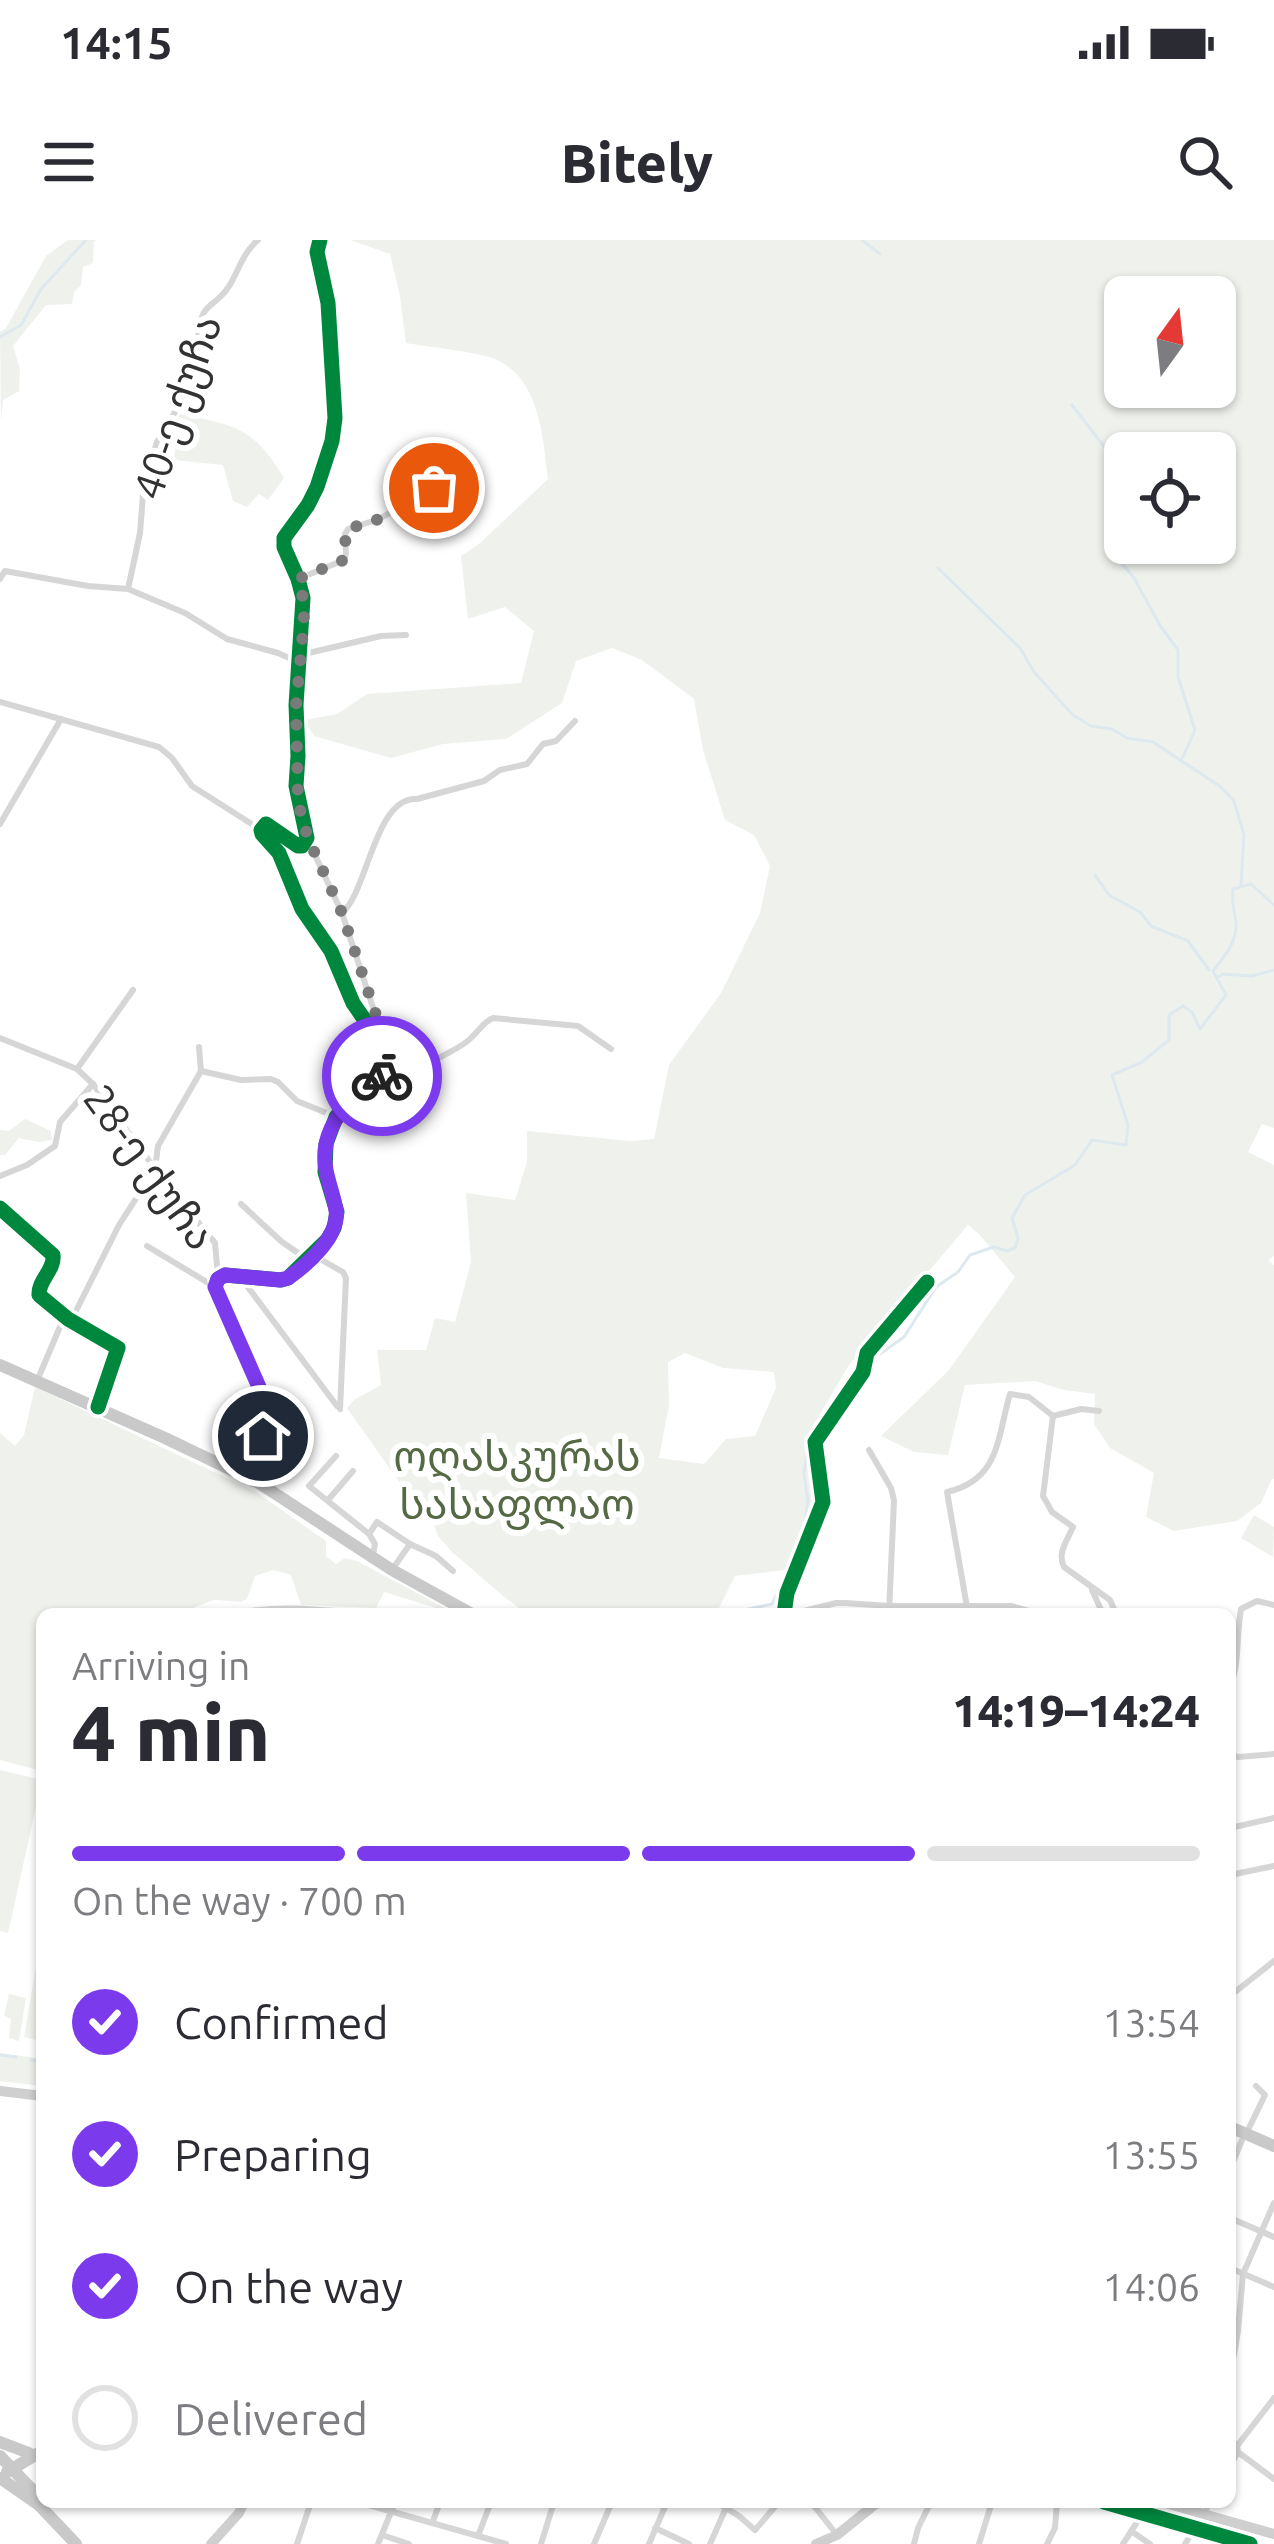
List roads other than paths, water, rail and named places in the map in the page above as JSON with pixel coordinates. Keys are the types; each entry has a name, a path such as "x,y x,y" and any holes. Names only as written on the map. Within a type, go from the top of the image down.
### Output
{"main road":[{"path":"0,1365 259,1483 392,1570 461,1608"},
{"path":"1236,2128 1274,2144"},
{"path":"0,2442 36,2451"},
{"path":"2,2471 36,2454"},
{"path":"2,2471 36,2497"},
{"path":"2,2471 36,2497"},
{"path":"46,2508 80,2544"}],"street":[{"name":"40-ე ქუჩა","path":"128,589 144,482 157,442 176,412 183,378 200,368 200,322 225,292 246,250 258,240"},
{"path":"216,1283 225,1275 280,1280 295,1273 328,1239 337,1217 325,1172 329,1132 336,1117 375,1081 386,1055 342,913 308,838 296,786 303,598 284,538 317,487 335,418 328,303 316,252 318,240"},
{"path":"298,579 344,560 348,529 379,519 434,488 447,505"},
{"path":"0,579 5,571 128,589 185,613 227,639 299,659 381,636 406,635"},
{"path":"0,701 159,747 192,786 261,830 279,853 302,909 331,951 353,1003 378,1042 375,1081"},
{"path":"0,824 61,719"},
{"path":"342,913 354,903 365,865 386,820 401,801 484,781 500,770 526,764 575,721"},
{"path":"261,830 266,824 272,826 298,846 308,838"},
{"path":"77,1069 134,991"},
{"path":"375,1081 418,1075 493,1018 578,1026 611,1048"},
{"name":"28-ე ქუჩა","path":"0,1038 77,1069 93,1084 215,1243 216,1283"},
{"path":"37,1381 62,1322 73,1317 119,1225 155,1169 158,1146 201,1071 199,1047"},
{"path":"201,1071 241,1080 272,1079 297,1101 336,1117"},
{"path":"0,1176 55,1146 60,1122 93,1084"},
{"path":"240,1277 340,1409 346,1278 343,1272 282,1242 241,1204"},
{"path":"0,1208 53,1255 39,1295 68,1319 118,1348 98,1407"},
{"path":"147,1246 216,1283 259,1387 263,1436 259,1483"},
{"path":"788,1608 787,1593 823,1502 815,1442 863,1372 867,1354 927,1282"},
{"path":"967,1607 946,1492 971,1484 987,1469 1010,1394 1029,1397 1053,1416"},
{"path":"1053,1416 1082,1408 1100,1411"},
{"path":"1053,1416 1043,1496 1052,1512 1073,1527 1061,1552 1064,1568 1110,1600 1113,1608"},
{"path":"263,1436 301,1427"},
{"path":"869,1450 894,1500 889,1608"},
{"path":"336,1456 309,1486 369,1534 375,1544 372,1557"},
{"path":"328,1500 353,1471"},
{"path":"369,1534 377,1522 453,1571"},
{"path":"392,1570 410,1544"},
{"path":"1091,1588 1100,1608"},
{"path":"1236,1667 1241,1610 1257,1601 1274,1604"},
{"path":"814,1608 836,1603 874,1608"},
{"path":"274,1608 304,1608"},
{"path":"941,1608 1018,1608"},
{"path":"1236,1756 1274,1754"},
{"path":"1236,1827 1274,1818"},
{"path":"1236,1874 1274,1866"},
{"path":"1236,1991 1274,1961"},
{"path":"1236,2155 1265,2095 1256,2086"},
{"path":"0,2091 36,2095"},
{"path":"1236,2295 1274,2203"},
{"path":"1236,2221 1274,2237"},
{"path":"1236,2270 1274,2287"},
{"path":"1236,2445 1273,2401"},
{"path":"1236,2447 1274,2479"},
{"path":"211,2544 241,2508"},
{"path":"297,2544 309,2508"},
{"path":"392,2508 380,2540 409,2544"},
{"path":"398,2508 506,2544"},
{"path":"432,2523 438,2508"},
{"path":"478,2536 489,2508"},
{"path":"541,2544 552,2508"},
{"path":"594,2544 609,2508"},
{"path":"649,2544 664,2508"},
{"path":"710,2544 718,2508"},
{"path":"724,2508 754,2530 774,2508"},
{"path":"813,2508 827,2541 870,2508"},
{"path":"914,2544 928,2508"},
{"path":"980,2544 990,2508"},
{"path":"1047,2544 1057,2508"},
{"path":"1125,2508 1250,2544"},
{"path":"1175,2523 1183,2516 1182,2508 1273,2531"},
{"path":"1123,2544 1143,2513"},
{"path":"655,2528 688,2544"},
{"path":"1185,2544 1195,2528"},
{"path":"1131,2531 1150,2544"}],"waterway":[{"path":"0,337 21,325 41,289 86,240"},
{"path":"862,240 880,254"},
{"path":"1072,405 1106,449 1114,554 1178,650 1178,677 1195,730 1181,761"},
{"path":"938,568 1020,648 1034,672 1073,715 1091,726 1153,742 1221,787 1234,801 1244,835 1241,884"},
{"path":"1095,875 1109,895 1140,912 1151,926 1188,941 1209,970"},
{"path":"753,1608 772,1604 801,1545 808,1502 807,1451 856,1371 904,1337 936,1287 958,1272 970,1255 994,1247 1015,1248 1018,1238 1012,1218 1025,1195 1075,1165 1092,1140 1126,1145 1128,1125 1112,1075 1142,1062 1169,1040 1169,1015 1183,1006 1192,1012 1200,1029 1226,995 1213,971 1235,936 1233,889 1251,884 1274,905"},
{"path":"1218,977 1274,970"},
{"path":"0,2055 16,2057"},
{"path":"31,2060 36,2060"}],"park label":[{"name":"ოღასკურას სასაფლაო","path":"517,1480"}]}
